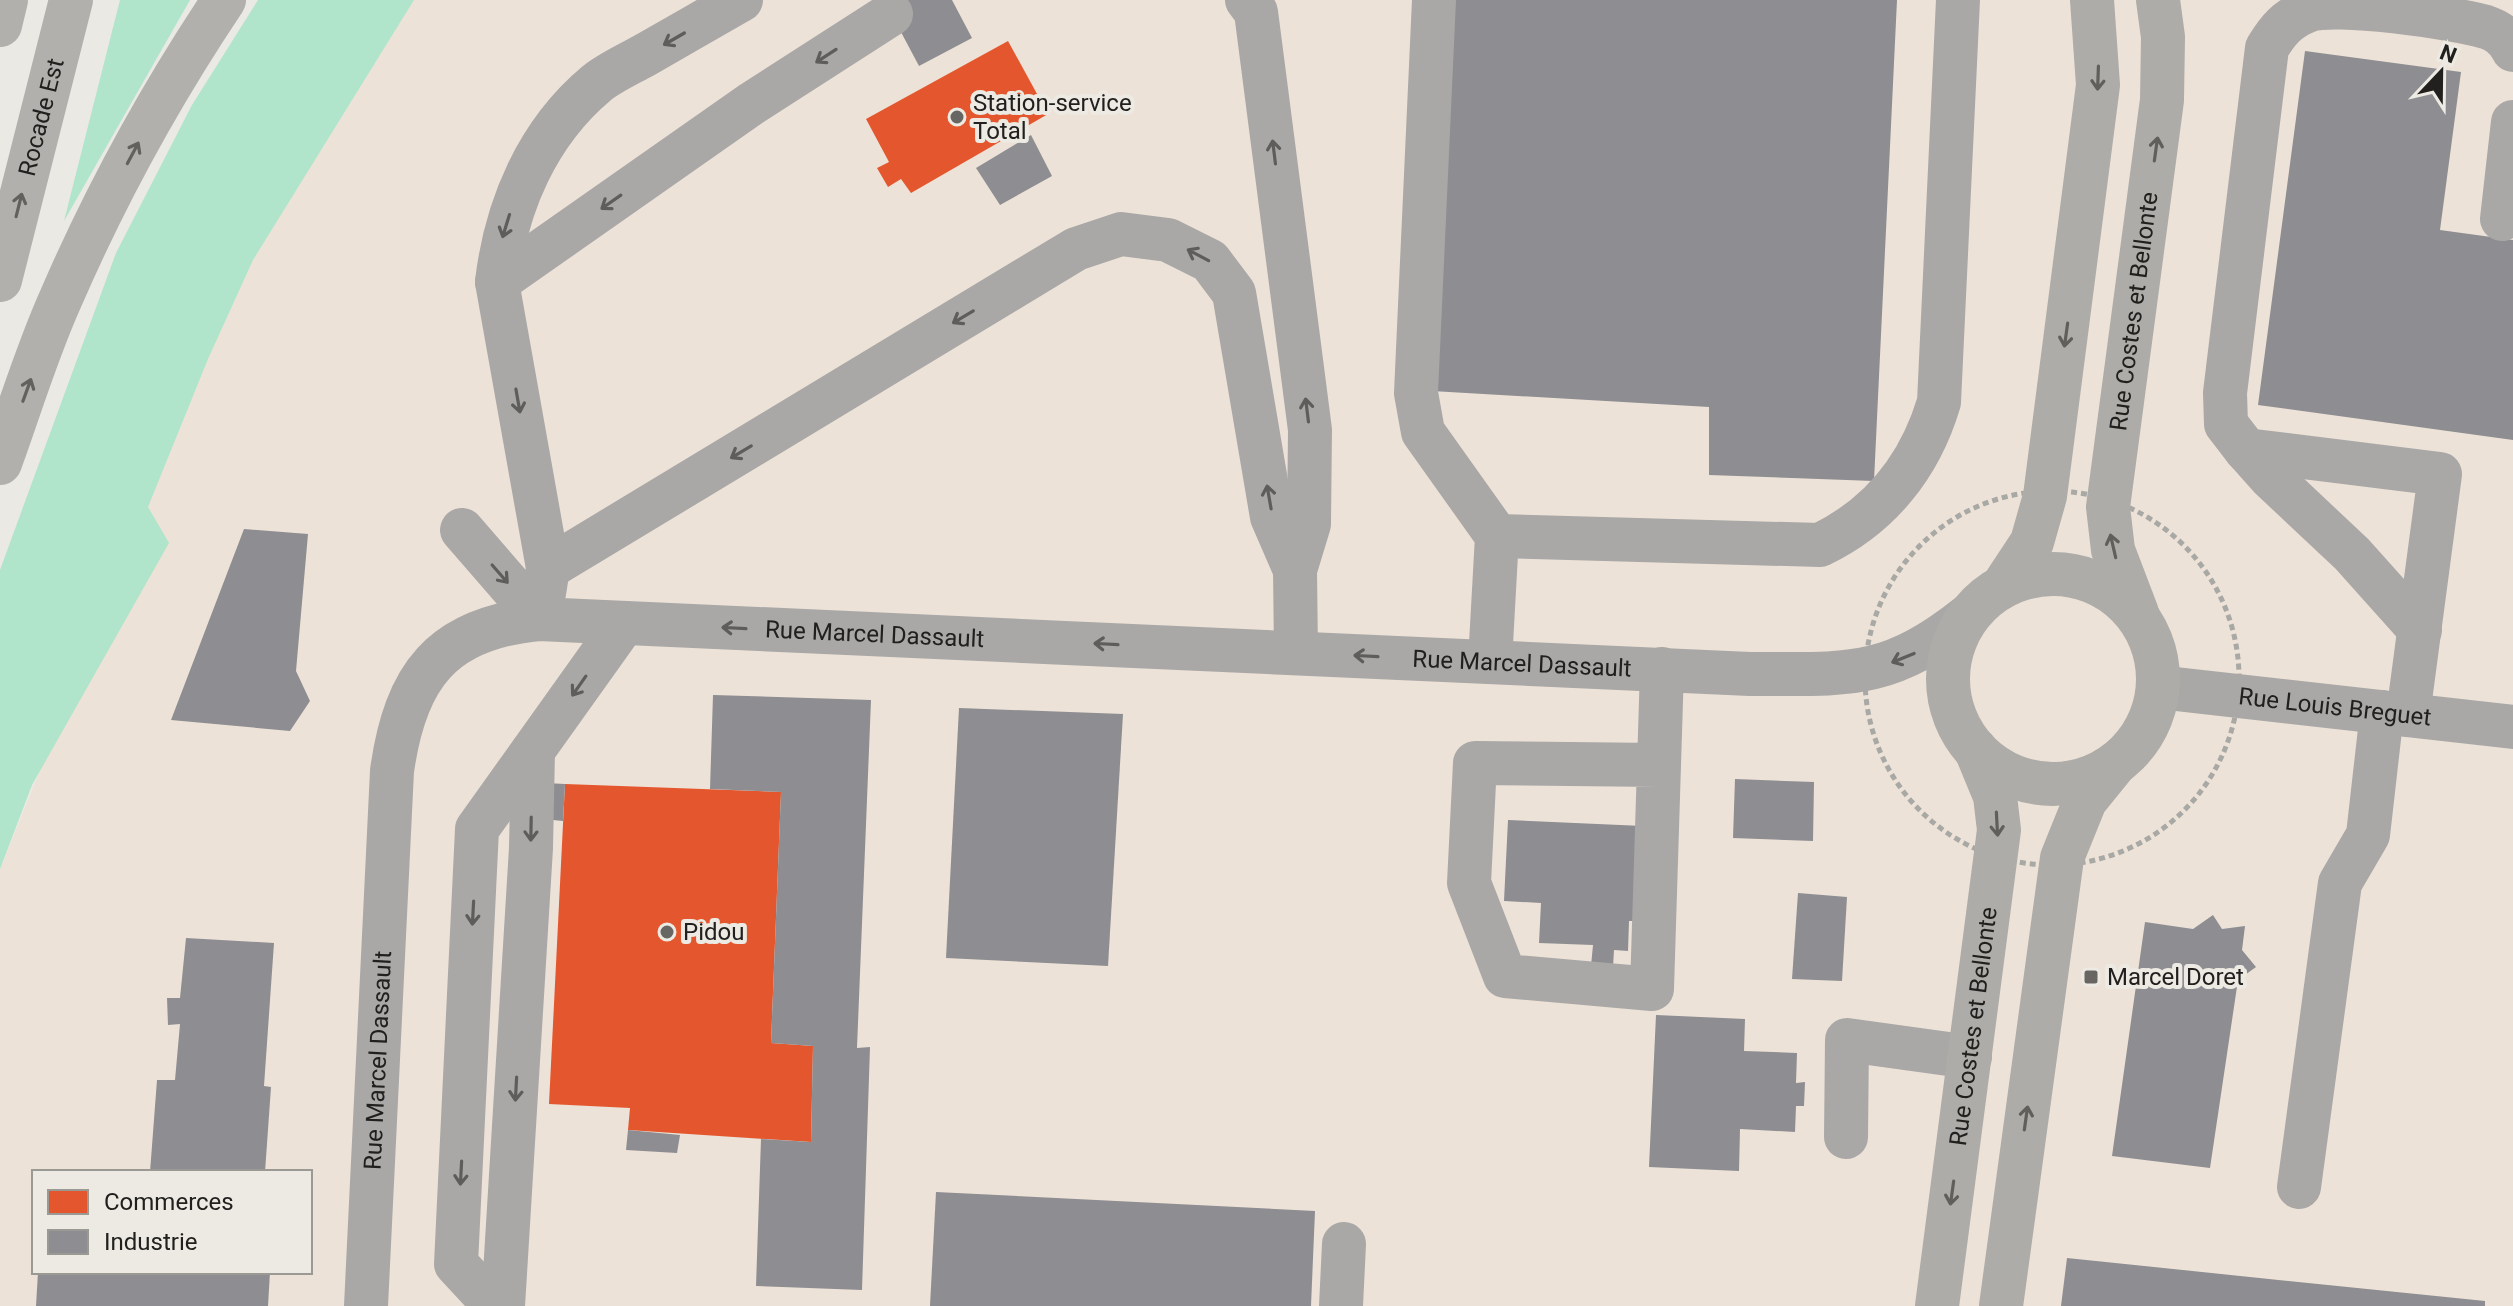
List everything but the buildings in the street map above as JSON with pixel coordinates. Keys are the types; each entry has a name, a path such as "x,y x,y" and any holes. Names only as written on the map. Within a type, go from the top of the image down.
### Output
{"highway":[{"path":"0,25 6,0"},
{"name":"Rocade Est","path":"0,280 71,0"},
{"path":"0,463 60,300 101,214 170,85 224,0"}],"main road":[{"path":"2003,586 2047,574 2077,577 2119,596 2139,619 2153,645 2158,687 2145,730 2115,763 2074,782 2044,783 2014,776 1976,750 1958,724 1948,685 1953,645 1968,616 2003,586 2032,542 2045,496 2098,85 2092,0"},
{"name":"Rue Costes et Bellonte","path":"2139,619 2120,575 2109,530 2108,507 2162,100 2163,37 2158,0"},
{"name":"Rue Costes et Bellonte","path":"1976,750 1995,796 2030,854 2001,1306"},
{"name":"Rue Costes et Bellonte","path":"1937,1306 1970,1057 2030,854 2085,801 2115,763"}],"street":[{"path":"539,619 548,568 497,282 503,235 518,191 547,139 575,105 599,82 741,0"},
{"path":"1434,0 1416,393 1423,432 1497,536 1490,662"},
{"path":"1497,536 1820,545 1846,532 1875,510 1906,475 1929,435 1939,402 1958,0"},
{"path":"1253,4 1310,430 1309,524 1295,570 1296,653"},
{"path":"2420,630 2352,554 2270,477 2226,424 2225,393 2267,48 2282,23 2309,9 2349,6 2487,27 2508,39 2513,50"},
{"path":"497,282 751,104 891,14"},
{"path":"2502,219 2513,122"},
{"path":"548,568 1076,249 1121,234 1168,240 1210,261 1234,293 1272,517 1295,570"},
{"path":"2246,450 2440,474 2420,630 2395,714 2368,835 2340,883 2299,1187"},
{"path":"462,530 539,619"},
{"name":"Rue Marcel Dassault","path":"366,1306 392,771 397,732 407,701 423,673 450,646 479,630 505,622 539,619 1490,662 1829,674 1869,670 1921,651 1968,616"},
{"path":"495,1306 456,1264 477,829 624,623"},
{"path":"1659,765 1475,763 1469,883 1505,976 1652,989 1659,765 1662,669"},
{"name":"Rue Louis Breguet","path":"2158,687 2513,727"},
{"path":"503,1306 531,848 533,751"},
{"path":"1846,1137 1847,1040 1970,1057"},
{"path":"1341,1306 1344,1244"}],"path":[{"path":"2008,492 2045,496 2149,513 2184,545 2219,594 2233,630 2241,678 2241,697 2228,750 2195,802 2157,836 2100,865 1959,844 1923,817 1893,781 1877,748 1868,718 1872,634 1883,594 1917,546 1943,523 1977,502 2008,492"}],"shaded area":[{"path":"414,0 2513,0 2513,1306 0,1306 0,869 208,359 253,260"}],"green space":[{"path":"120,0 190,0 64,221"},
{"path":"258,0 414,0 253,260 208,359 148,507 169,543 32,785 0,869 0,570 116,253 192,105"}],"place":[{"name":"Station-service Total","path":"957,117"},
{"name":"Pidou","path":"667,932"},
{"name":"Marcel Doret","path":"2091,977"}]}
